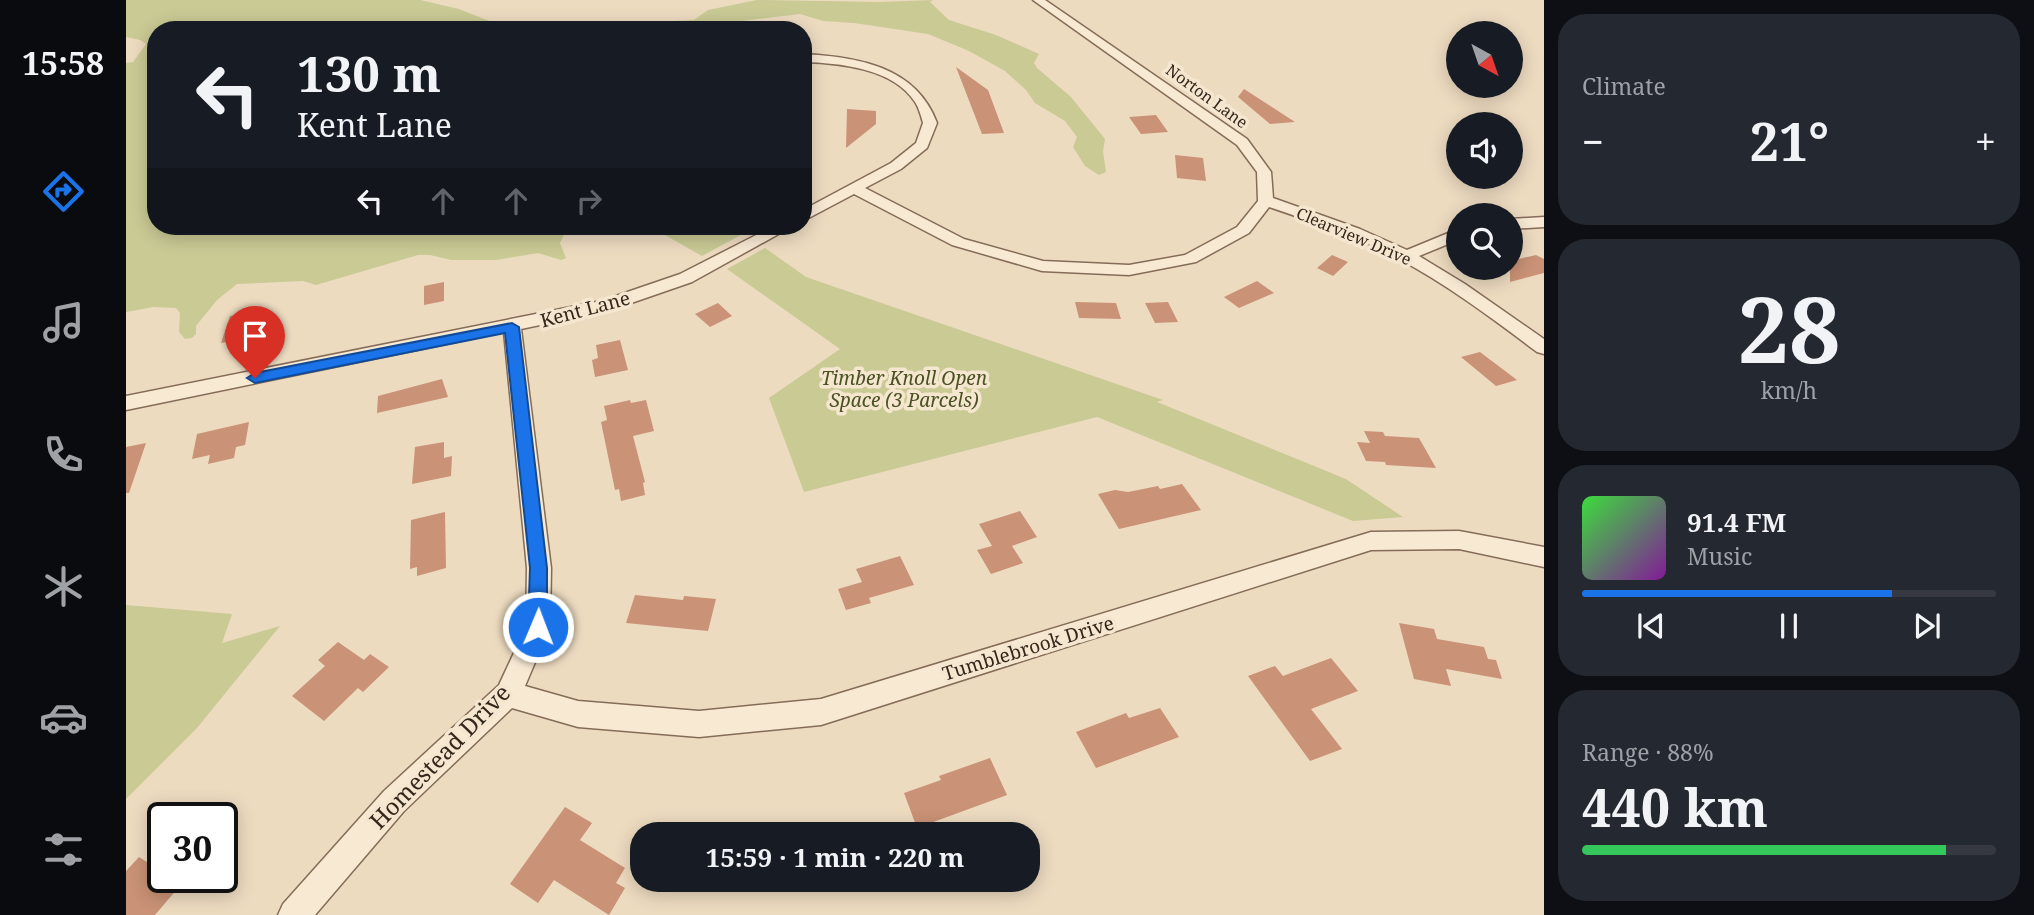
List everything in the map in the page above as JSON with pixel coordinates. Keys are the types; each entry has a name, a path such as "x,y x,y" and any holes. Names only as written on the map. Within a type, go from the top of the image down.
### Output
{"street":[{"name":"Norton Lane","path":"1038,0 1242,142 1264,173 1266,201"},
{"path":"812,58 863,66 896,80 920,99 930,123 922,145 896,166 812,211"},
{"path":"855,188 958,242 1042,266 1129,270 1190,258 1243,230 1266,201"},
{"name":"Clearview Drive","path":"1266,201 1339,226 1406,256 1488,307 1544,348"},
{"path":"1523,223 1544,222"},
{"name":"Kent Lane","path":"126,403 512,327 605,306 686,278 768,235"},
{"path":"1406,256 1446,239"},
{"name":"Homestead Drive","path":"294,915 394,800 508,694 538,627 538,580 512,327"},
{"name":"Tumblebrook Drive","path":"508,694 578,714 699,724 821,712 1371,541 1459,540 1544,556"}],"green space":[{"path":"126,0 420,0 459,9 489,21 147,21 147,235 564,235 560,243 566,258 561,260 538,253 496,260 451,260 418,255 316,285 303,281 237,284 217,300 196,326 196,334 185,339 179,332 180,313 176,308 153,307 126,312 126,63 133,62 146,44 126,37"},
{"path":"757,0 933,0 930,2 949,20 996,35 1039,54 1034,63 1037,68 1071,97 1105,139 1103,151 1106,172 1099,175 1085,166 1073,147 1077,137 1065,121 1035,103 1026,90 1005,71 969,51 928,34 823,21 800,14 742,21 675,21 694,20 708,10"},
{"path":"665,235 741,235 702,256"},
{"name":"Timber Knoll Open Space (3 Parcels)","path":"765,248 806,277 1163,400 1157,402 1346,479 1403,517 1353,521 1097,417 804,492 769,398 840,349 727,269"},
{"path":"126,605 232,614 222,643 280,626 197,728 126,799"}],"building":[{"path":"956,67 988,90 1004,133 982,134"},
{"path":"1244,89 1295,122 1270,124 1238,97"},
{"path":"847,109 876,111 876,124 846,148"},
{"path":"1156,115 1168,132 1141,134 1129,117"},
{"path":"1175,155 1203,158 1206,181 1177,178"},
{"path":"1332,255 1348,262 1333,276 1317,268"},
{"path":"1536,255 1544,259 1544,273 1523,279 1523,258"},
{"path":"1257,281 1274,293 1239,308 1224,297"},
{"path":"444,282 444,301 424,305 424,286"},
{"path":"1075,302 1116,303 1121,319 1079,318"},
{"path":"1168,302 1178,322 1155,323 1145,303"},
{"path":"718,303 732,316 710,327 695,314"},
{"path":"247,313 246,319 249,319 242,339 221,343 230,316"},
{"path":"620,340 628,370 595,377 592,360 598,358 596,345"},
{"path":"1480,352 1517,380 1496,386 1461,357"},
{"path":"442,379 448,397 377,413 378,396"},
{"path":"630,400 631,403 646,400 654,431 633,436 645,482 645,495 621,501 619,489 615,490 601,422 607,420 604,406"},
{"path":"249,422 245,445 236,447 234,458 208,464 210,455 192,459 197,434"},
{"path":"1364,431 1383,432 1385,436 1419,438 1436,468 1366,461 1357,442 1370,443"},
{"path":"444,442 444,458 452,456 451,476 412,484 415,447"},
{"path":"146,443 129,493 126,493 126,447"},
{"path":"1182,484 1201,510 1119,529 1098,494 1158,486 1160,489"},
{"path":"1020,511 1037,537 1012,546 1023,563 991,574 977,550 992,546 979,524"},
{"path":"445,512 446,568 417,576 417,567 410,569 411,520"},
{"path":"900,556 914,585 869,598 871,603 846,610 838,589 862,582 856,569"},
{"path":"635,595 683,600 684,596 716,599 708,631 626,623"},
{"path":"1399,623 1434,629 1437,639 1484,647 1488,659 1496,660 1502,679 1446,669 1451,686 1414,679"},
{"path":"338,642 364,660 370,654 389,667 363,692 358,688 324,721 292,696 325,666 318,660"},
{"path":"1331,658 1358,691 1311,709 1342,749 1310,761 1248,676 1275,666 1283,676"},
{"path":"1160,708 1179,737 1096,768 1076,732 1126,713 1129,718"},
{"path":"990,758 1007,795 933,822 915,822 904,793 941,780 939,776"},
{"path":"565,807 592,823 580,840 625,868 616,883 625,888 609,915 554,880 538,903 510,884"},
{"path":"139,857 147,862 147,893 174,893 155,915 126,915 126,871"}],"route":[{"path":"255,378 512,327 538,568 538,627"}]}
